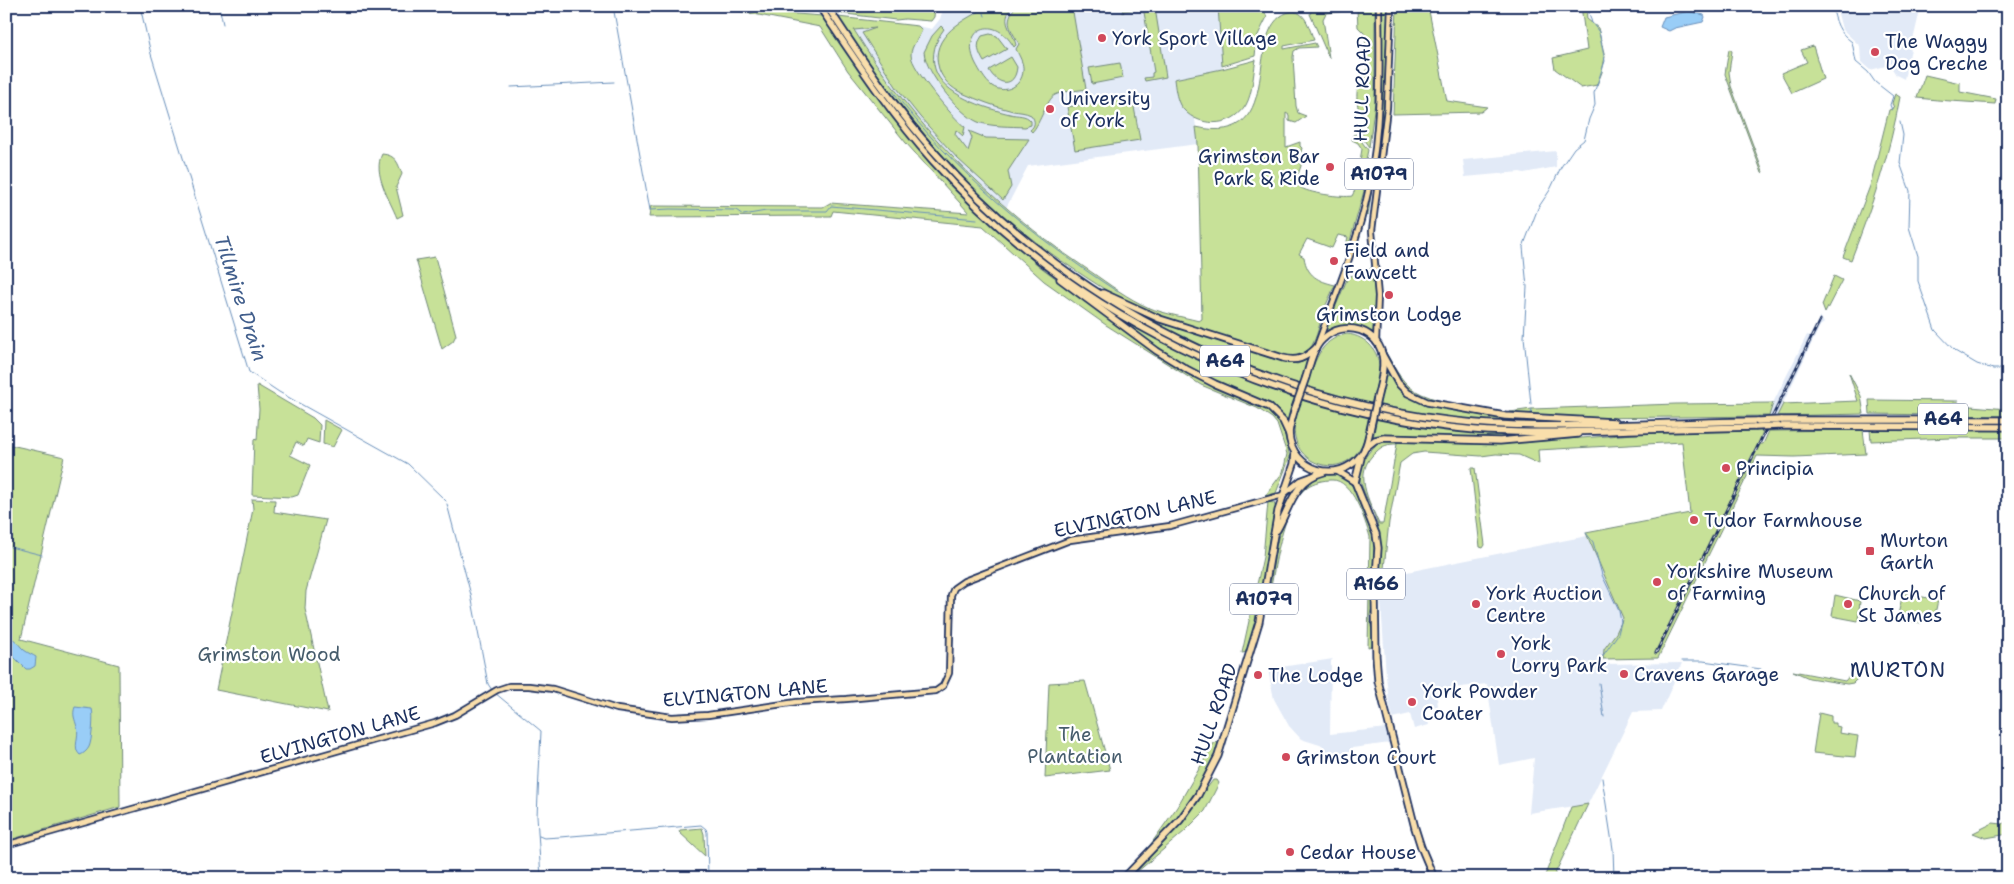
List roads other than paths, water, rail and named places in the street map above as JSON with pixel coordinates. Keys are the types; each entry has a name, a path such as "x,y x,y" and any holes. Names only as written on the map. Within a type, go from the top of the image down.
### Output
{"highway":[{"name":"A64","path":"819,6 871,83 901,123 933,160 987,215 1050,268 1112,310 1165,340 1218,365 1289,392 1352,410 1434,425 1504,432 1587,432 2008,420"},
{"name":"A64","path":"827,6 880,84 936,155 1014,231 1094,290 1139,318 1223,360 1292,386 1355,404 1410,415 1480,423 1521,426 1758,420 1855,423"},
{"path":"1050,268 1063,282 1157,351 1215,384 1269,407 1283,421 1295,453 1308,466 1326,471 1337,471 1352,465 1362,455"},
{"path":"1094,290 1160,319 1283,358 1295,360 1303,358 1335,330 1347,328 1364,332 1376,342 1398,383 1408,393 1427,402 1505,416 1630,424"},
{"path":"1289,434 1294,411 1317,347"},
{"path":"1337,471 1355,482 1357,469 1365,448 1378,398 1383,368 1382,354"},
{"name":"A64","path":"1878,423 2008,427"},
{"path":"1365,448 1375,440 1384,438 1500,441 1571,436 1587,432"},
{"name":"HULL ROAD","path":"1124,878 1180,820 1198,795 1214,766 1226,734 1259,622 1278,511 1294,464 1295,453"},
{"name":"HULL ROAD","path":"1276,531 1297,489 1313,475 1326,471"},
{"name":"A166","path":"1355,482 1377,538 1375,592 1378,680 1415,828 1434,878"}],"main road":[{"name":"HULL ROAD","path":"1376,342 1378,296 1372,230 1387,108 1391,6"},
{"name":"HULL ROAD","path":"1317,347 1351,254 1368,190 1378,110 1379,7"},
{"name":"ELVINGTON LANE","path":"6,845 435,723 455,715 497,690 510,686 521,685 553,689 616,710 672,717 708,715 797,702 855,699 936,691 943,686 949,673 951,595 954,588 964,581 1070,540 1170,526 1283,495 1301,480 1313,475"}],"water":[{"path":"1689,11 1704,15 1703,22 1669,31 1660,27 1664,17"},
{"path":"6,638 15,640 24,650 36,657 35,666 26,669 13,656"},
{"path":"75,707 92,709 93,712 90,744 86,751 80,755 76,745 78,730 74,715"}],"waterway":[{"name":"Tillmire Drain","path":"140,6 151,54 249,372 279,392 408,464 446,501"},
{"path":"219,6 223,24"},
{"path":"613,6 650,210 736,210 743,215 766,211 827,211 831,206 977,219"},
{"path":"1531,404 1524,337 1527,287 1523,247 1538,208 1550,190 1561,167 1574,148 1584,140 1589,119 1595,105 1594,93 1605,61 1599,32 1592,23 1587,6"},
{"path":"1832,6 1836,22 1852,42 1856,62 1868,72 1875,82 1893,96 1890,105 1892,110"},
{"path":"511,87 614,82"},
{"path":"892,90 941,148 996,201 1055,248 1118,292"},
{"path":"1900,122 1903,135 1900,163 1910,191 1909,227 1918,256 1918,281 1935,330 1955,351 1977,364 1993,369 2008,369"},
{"path":"1531,414 1532,409"},
{"name":"Tillmire Drain","path":"447,504 471,595 488,684 492,690"},
{"path":"1586,533 1593,542 1602,575 1619,611 1621,622 1618,634 1602,657"},
{"path":"6,546 42,555"},
{"path":"1682,661 1703,661 1761,669"},
{"path":"1599,683 1604,717"},
{"name":"Tillmire Drain","path":"495,693 541,731 537,816 541,878"},
{"path":"2003,767 2008,766"},
{"path":"1602,778 1613,849 1614,878"},
{"path":"539,836 544,838 560,837 701,825 707,832 708,878"}],"railway":[{"path":"1656,653 1820,320"}],"place":[{"name":"York Sport Village","path":"1102,38"},
{"name":"The Waggy Dog Creche","path":"1875,52"},
{"name":"University of York","path":"1050,109"},
{"name":"Grimston Bar Park & Ride","path":"1330,167"},
{"name":"Field and Fawcett","path":"1334,261"},
{"name":"Grimston Lodge","path":"1389,295"},
{"name":"Principia","path":"1726,468"},
{"name":"Tudor Farmhouse","path":"1694,520"},
{"name":"Murton Garth","path":"1870,551"},
{"name":"Yorkshire Museum of Farming","path":"1657,582"},
{"name":"York Auction Centre","path":"1476,604"},
{"name":"Church of St James","path":"1848,604"},
{"name":"York Lorry Park","path":"1501,654"},
{"name":"Cravens Garage","path":"1624,674"},
{"name":"The Lodge","path":"1258,675"},
{"name":"York Powder Coater","path":"1412,702"},
{"name":"Grimston Court","path":"1286,757"},
{"name":"Cedar House","path":"1290,852"}],"district":[{"name":"MURTON","path":"1898,670"}],"park label":[{"name":"Grimston Wood","path":"269,654"},
{"name":"The Plantation","path":"1075,745"}]}
